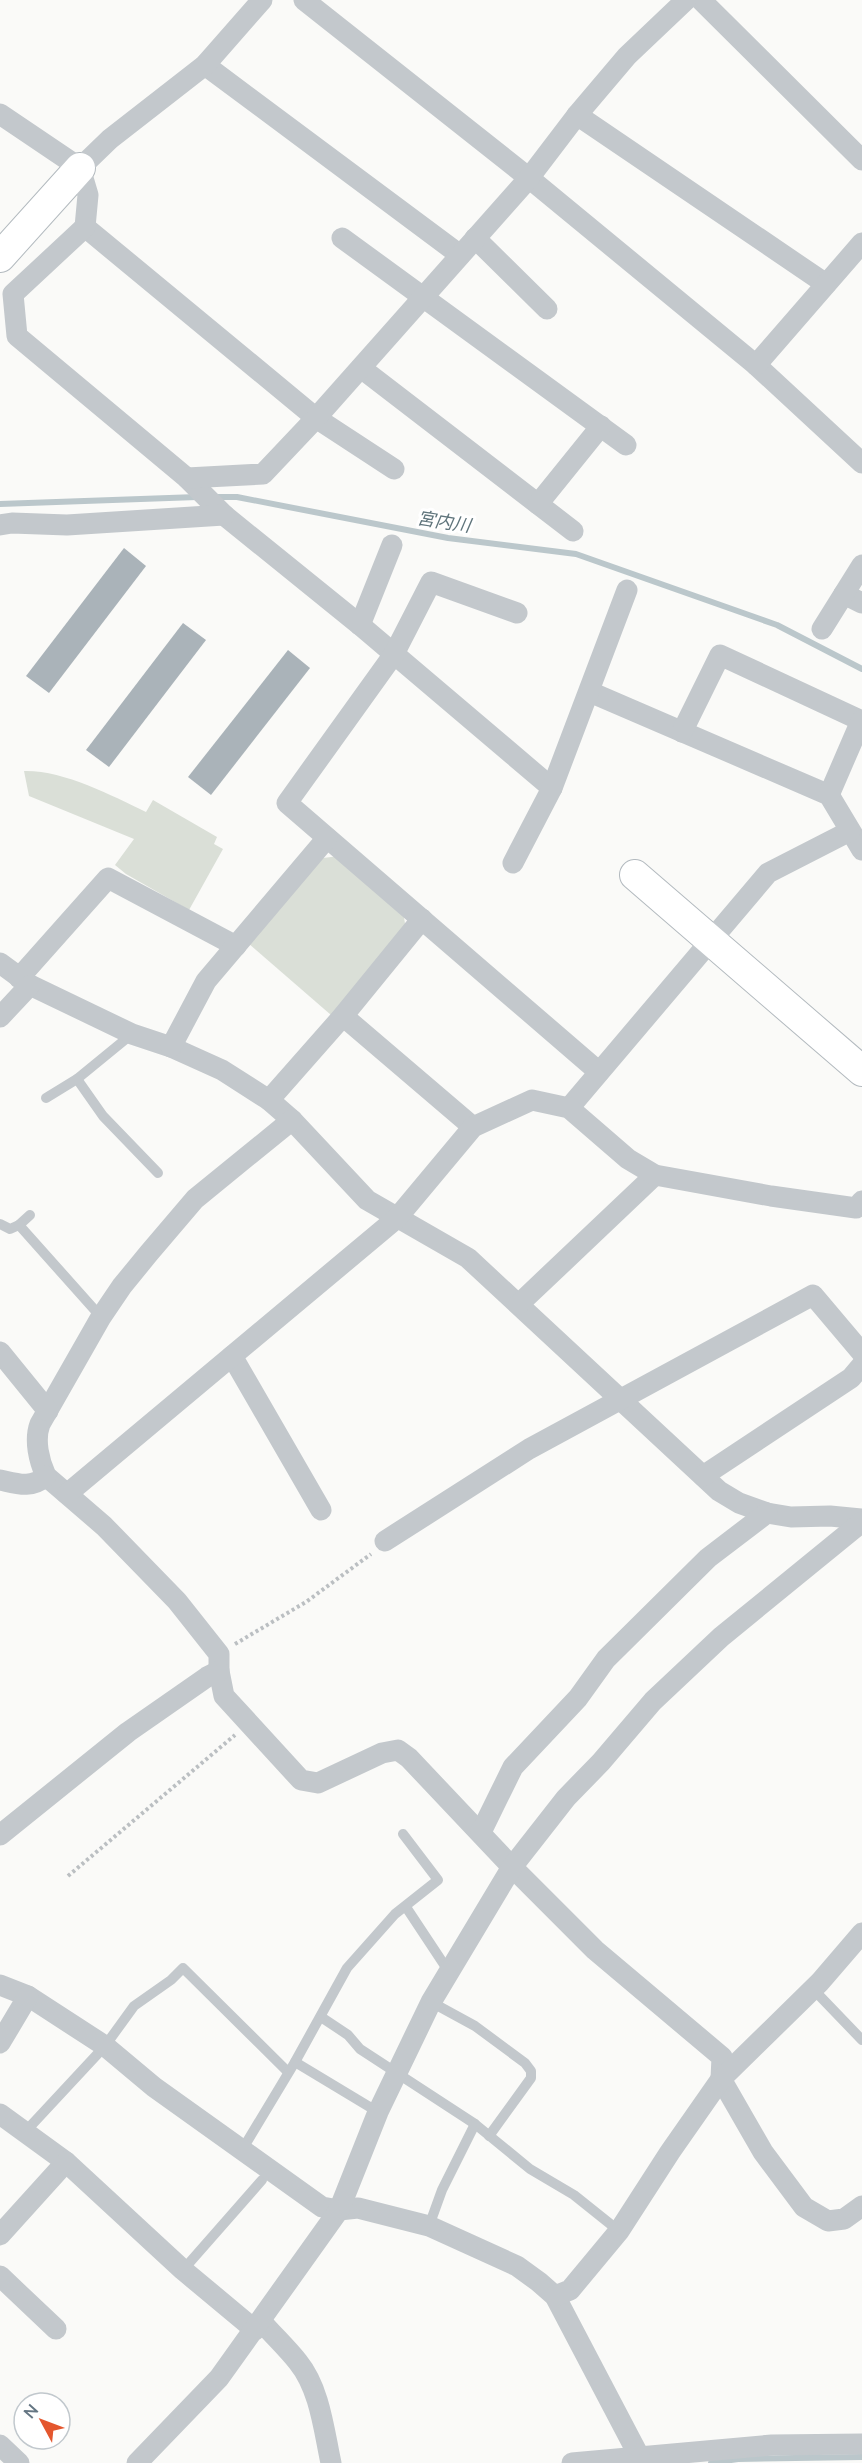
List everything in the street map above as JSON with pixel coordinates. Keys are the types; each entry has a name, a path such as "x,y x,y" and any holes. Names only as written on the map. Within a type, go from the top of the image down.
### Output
{"street":[{"path":"0,257 80,168 110,139 205,65 262,0"},
{"path":"304,0 529,178 756,365 862,463"},
{"path":"187,478 263,474 361,368 529,178 577,115 627,56 686,0"},
{"path":"701,0 862,160"},
{"path":"205,65 460,255"},
{"path":"0,114 80,168 88,195 85,227 13,294 17,336 187,478 224,515 360,625 552,788"},
{"path":"577,115 826,284"},
{"path":"85,227 316,418 394,469"},
{"path":"342,238 626,445"},
{"path":"476,238 547,309"},
{"path":"756,365 862,243"},
{"path":"361,368 573,531"},
{"path":"538,504 601,426"},
{"path":"0,525 12,523 67,525 224,515"},
{"path":"360,625 392,545"},
{"path":"822,628 853,598 862,565"},
{"path":"520,613 431,582 394,654 287,803 599,1072"},
{"path":"513,863 552,788 627,590"},
{"path":"682,732 720,655 861,721 829,795"},
{"path":"590,692 829,795 862,850"},
{"path":"569,1108 768,873 850,831"},
{"path":"171,1047 206,981 327,838"},
{"path":"635,875 862,1071"},
{"path":"0,1017 24,982 108,878 236,946"},
{"path":"269,1100 343,1016 422,919"},
{"path":"0,963 24,982 132,1034 171,1047 222,1070 269,1100 292,1120 367,1200 468,1258 719,1491 739,1503 767,1513 791,1517 830,1516 862,1521"},
{"path":"343,1016 473,1127"},
{"path":"67,1494 397,1218 473,1127 532,1100 569,1108 628,1159 655,1175 771,1196 856,1208 862,1201"},
{"path":"292,1120 195,1199 122,1286 101,1317 36,1433 41,1465 46,1476 104,1526 177,1600 219,1663 224,1696 248,1725 301,1780 318,1782 382,1753 398,1750 409,1758 512,1867 595,1950 722,2057 721,2079 763,2152 804,2207 828,2221 844,2219 862,2206"},
{"path":"519,1304 655,1175"},
{"path":"385,1541 529,1449 813,1295 862,1353"},
{"path":"0,1352 48,1411"},
{"path":"232,1356 321,1510"},
{"path":"703,1476 851,1378 862,1365"},
{"path":"0,1480 24,1485 37,1484 46,1476"},
{"path":"481,1832 513,1767 578,1698 606,1659 708,1558 767,1513"},
{"path":"137,2463 219,2378 339,2210 378,2112 431,2002 512,1867 566,1798 601,1762 653,1701 721,1637 862,1521"},
{"path":"0,1835 128,1732 207,1677 219,1663"},
{"path":"555,2296 570,2290 619,2231 721,2079 813,1989 862,1933"},
{"path":"0,1985 28,1996 105,2046 154,2087 322,2207 339,2210 358,2208 429,2226 517,2266 555,2296 639,2456"},
{"path":"0,2043 28,1996"},
{"path":"0,2114 66,2162 183,2270 258,2326 299,2364 310,2383 321,2415 331,2463"},
{"path":"0,2235 66,2162"},
{"path":"0,2276 56,2329"},
{"path":"572,2463 772,2445 862,2444"},
{"path":"0,2445 19,2463"}],"lane":[{"path":"46,1098 76,1079 132,1034"},
{"path":"76,1079 103,1116 158,1173"},
{"path":"0,1224 10,1229 19,1225 30,1215"},
{"path":"19,1225 101,1317"},
{"path":"242,2150 315,2024 321,2018 346,1968 395,1914 438,1881 403,1833"},
{"path":"406,1907 449,1971"},
{"path":"24,2132 105,2046 134,2006 171,1980 183,1968 288,2072"},
{"path":"813,1989 862,2040"},
{"path":"431,2002 475,2026 525,2063 531,2071 531,2078 489,2136"},
{"path":"321,2018 348,2035 360,2049 475,2124 530,2169 574,2195 619,2231"},
{"path":"295,2062 378,2112"},
{"path":"429,2226 442,2190 475,2124"},
{"path":"183,2270 262,2180"}],"path":[{"path":"219,1663 306,1602 385,1541"},
{"path":"68,1876 248,1725"}],"shaded area":[{"path":"24,771 71,779 146,812 153,800 217,837 214,844 223,849 189,910 126,874 115,865 134,839 29,796"},
{"path":"339,856 403,911 406,930 331,1015 248,943 323,858"}],"building":[{"path":"124,548 146,566 49,693 26,676"},
{"path":"183,623 206,640 109,767 86,750"},
{"path":"288,650 310,668 211,795 188,777"}],"waterway":[{"name":"宮内川","path":"0,504 197,497"},
{"name":"宮内川","path":"213,497 237,497 448,538 576,554 777,625 862,669"},
{"path":"711,2463 738,2459 862,2457"}]}
